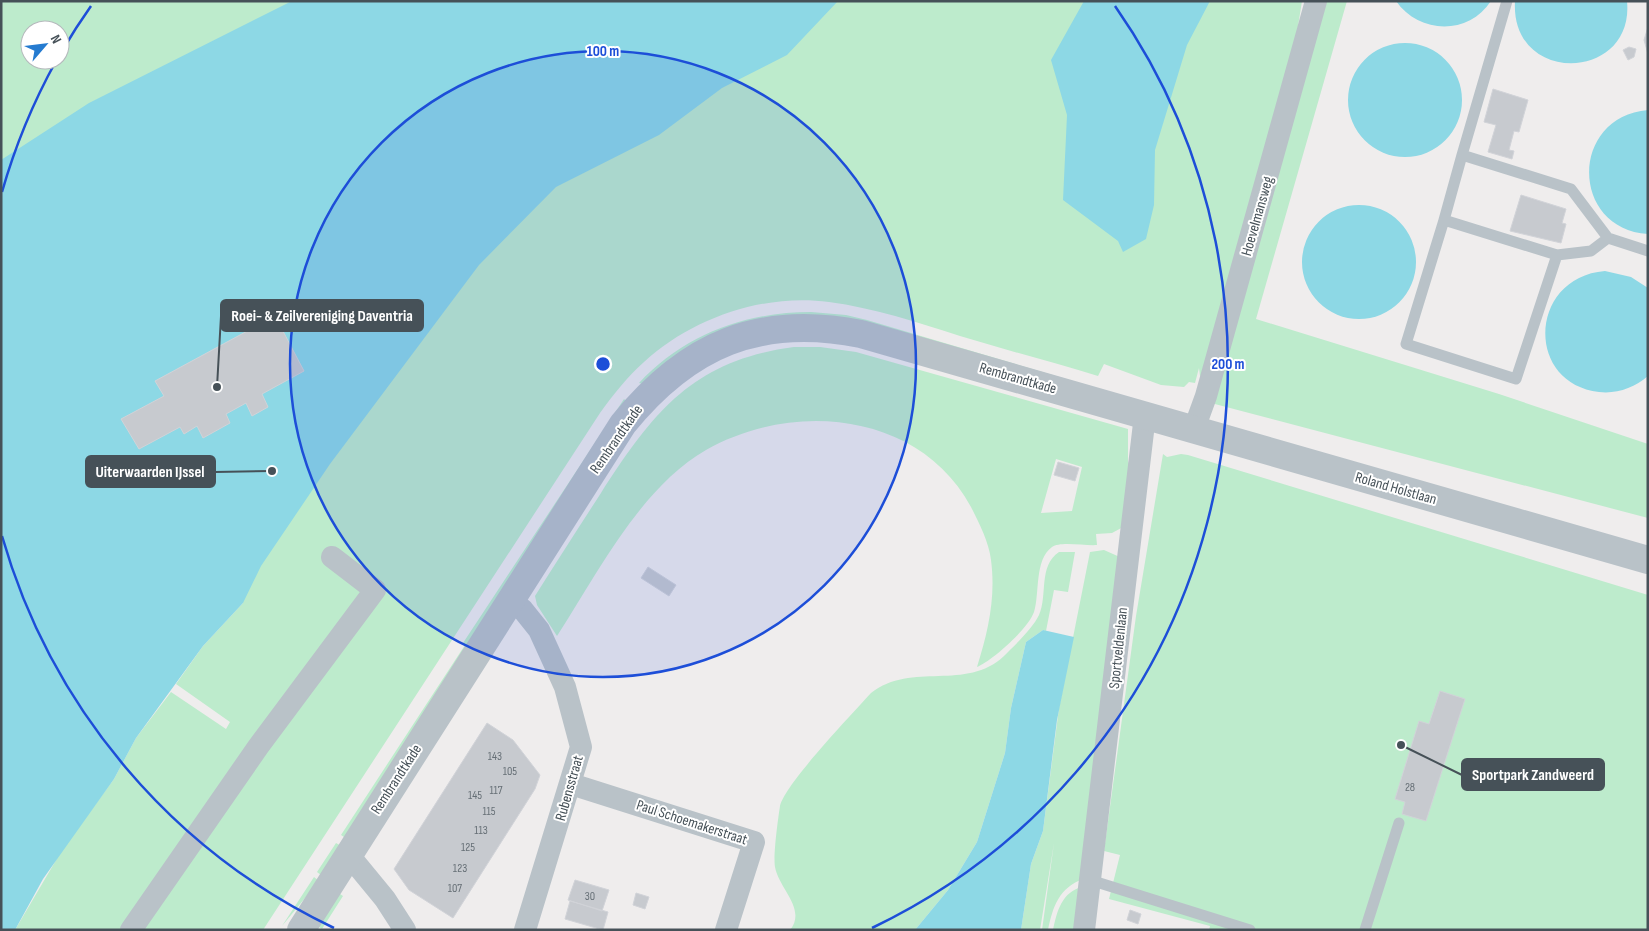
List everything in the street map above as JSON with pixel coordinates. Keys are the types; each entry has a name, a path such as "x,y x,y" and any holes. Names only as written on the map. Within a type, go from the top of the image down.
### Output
{"street":[{"name":"Hoevelmansweg","path":"1194,429 1208,387 1316,1"},
{"name":"Rembrandtkade","path":"301,930 610,444 639,404 682,365 712,349 747,335 777,329 800,327 824,328 861,334 1145,415"},
{"name":"Roland Holstlaan","path":"1145,415 1648,560"},
{"name":"Sportveldenlaan","path":"1084,930 1145,415"},
{"path":"131,930 258,747 375,590 332,557"},
{"name":"Rubensstraat","path":"511,600 523,610 539,630 565,687 581,747 525,930"},
{"name":"Paul Schoemakerstraat","path":"571,784 754,842 726,930"},
{"path":"348,854 385,899 404,930"}],"lane":[{"path":"1506,1 1444,220 1406,344 1516,379 1557,255"},
{"path":"1462,155 1571,189 1608,238 1648,251"},
{"path":"1444,220 1557,255 1592,251 1608,238"},
{"path":"1365,930 1400,823"},
{"path":"1090,880 1250,930"}],"green space":[{"path":"1,1 1302,1 1289,83 1209,372 1200,376 1199,368 1195,383 1189,382 1184,387 1161,385 1104,364 1098,376 895,316 829,302 779,301 755,305 706,321 663,346 644,362 620,386 600,413 263,930 15,930 62,850 114,779 136,738 171,692 226,729 230,722 176,684 203,646 243,603 1,462"},
{"path":"1322,1 1347,1 1256,319 1499,394 1648,444 1648,518 1211,403"},
{"path":"811,312 846,315 867,320 1127,397 828,318 643,384 639,383 676,352 696,339 717,330 763,316"},
{"path":"794,347 820,347 856,352 1128,429 1128,461 1130,466 1125,526 1112,533 1096,534 1097,545 1067,544 1052,547 1042,560 1038,578 1036,605 1025,627 1009,644 984,664 977,667 985,641 992,601 990,553 971,507 949,475 920,451 888,434 852,424 815,421 777,424 740,434 706,450 682,466 661,486 622,534 557,636 537,605 535,596 620,464 658,415 679,394 702,378 729,364 759,354","holes":["1056,459 1082,467 1072,511 1041,513"]},
{"path":"624,399 626,401 347,839 341,835 465,645 463,643"},
{"path":"1163,454 1167,457 1181,454 1188,455 1648,595 1648,930 1209,930 1210,926 1109,899 1120,855 1104,851 1136,616"},
{"path":"1104,550 1122,558 1083,879 1068,887 1058,899 1048,930 1042,930 1054,843 1040,930 1021,930 1031,864 1043,831 1059,708 1090,552"},
{"path":"1059,552 1075,552 1068,592 1054,590 1046,631 1043,630 1026,642 1011,708 1005,753 977,842 948,890 915,930 790,930 794,922 794,907 777,875 775,855 780,806 794,782 820,749 871,693 887,684 904,679 973,672 989,667 1004,656 1028,631 1039,615 1042,607 1048,565"},
{"path":"336,843 343,847 322,876 317,872"},
{"path":"314,877 319,881 282,926"},
{"path":"1082,887 1077,930 1053,930 1056,916 1065,898"},
{"path":"337,892 343,896 322,929 316,925"}],"water":[{"path":"292,1 838,1 787,55 722,88 659,135 556,187 479,265 330,464 261,566 243,603 203,646 136,738 114,779 43,879 15,930 1,930 1,160 89,103"},
{"path":"1084,1 1210,1 1187,45 1155,150 1154,205 1146,239 1123,252 1118,241 1063,200 1067,115 1051,60"},
{"path":"1396,1 1491,1 1470,20 1444,27 1430,25 1417,20"},
{"path":"1515,1 1627,1 1624,28 1612,47 1594,59 1572,63 1550,60 1532,48 1519,29"},
{"path":"1405,43 1427,47 1446,59 1458,78 1462,100 1458,122 1446,141 1427,153 1405,157 1383,153 1364,141 1352,122 1348,100 1352,78 1364,59 1383,47"},
{"path":"1648,110 1648,234 1622,228 1604,213 1593,194 1589,173 1593,151 1604,132 1622,117"},
{"path":"1359,205 1381,209 1400,221 1412,240 1416,262 1412,284 1400,303 1381,315 1359,319 1337,315 1318,303 1306,284 1302,262 1306,240 1318,221 1337,209"},
{"path":"1605,271 1631,277 1648,288 1648,376 1637,384 1612,392 1599,392 1575,384 1558,370 1548,351 1545,330 1550,310 1561,291 1580,278"},
{"path":"1043,630 1074,637 1057,720 1043,831 1031,864 1021,930 915,930 948,890 977,842 1005,753 1011,708 1026,642"}],"building":[{"path":"1648,27 1648,54 1644,40"},
{"path":"1629,47 1636,49 1634,57 1628,60 1623,50"},
{"path":"1493,89 1528,100 1519,132 1514,131 1509,150 1514,151 1512,159 1488,152 1496,125 1484,122"},
{"path":"1521,195 1566,209 1562,223 1566,224 1561,243 1510,231"},
{"path":"275,316 304,371 262,394 268,407 252,416 246,403 226,414 230,423 203,438 197,426 184,434 180,427 139,449 121,419 164,396 155,381"},
{"path":"1058,462 1079,468 1075,481 1054,475"},
{"path":"648,567 676,585 669,596 641,578"},
{"path":"1440,691 1465,699 1426,821 1402,814 1405,802 1395,799 1419,721 1429,724"},
{"path":"487,723 513,740 540,775 535,789 453,918 409,890 394,869"},
{"path":"575,880 609,890 602,911 568,900"},
{"path":"636,893 649,897 645,909 633,905"},
{"path":"570,901 608,912 603,930 565,919"},
{"path":"1130,910 1141,914 1138,924 1127,920"}],"place":[{"name":"Roei- & Zeilvereniging Daventria","path":"217,387"},
{"name":"Uiterwaarden IJssel","path":"272,471"},
{"name":"Sportpark Zandweerd","path":"1401,745"}]}
